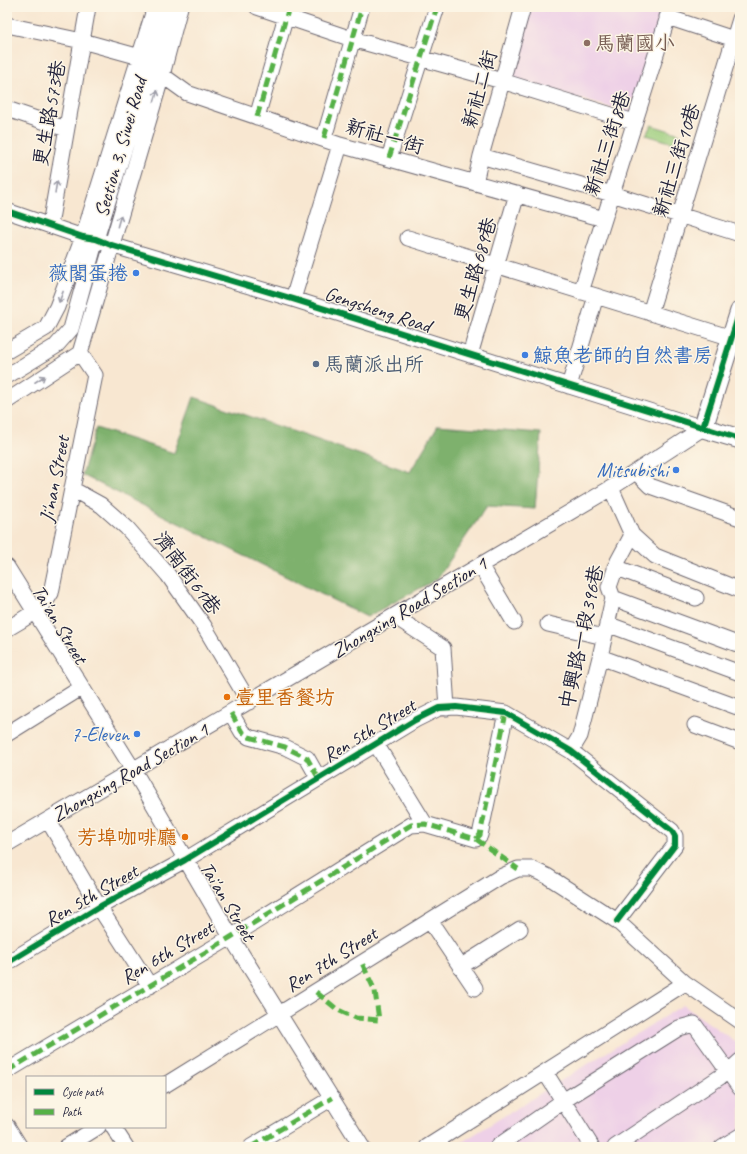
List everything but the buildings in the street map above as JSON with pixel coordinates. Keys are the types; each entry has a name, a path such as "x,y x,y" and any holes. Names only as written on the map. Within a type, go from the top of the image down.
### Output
{"main road":[{"path":"703,428 740,311"},
{"name":"Gengsheng Road","path":"703,428 740,439"}],"street":[{"name":"更生路573巷","path":"50,225 88,7"},
{"name":"Section 3, Siwei Road","path":"80,353 112,246 151,65 155,7"},
{"name":"Section 3, Siwei Road","path":"7,350 46,328 90,238 170,7"},
{"name":"Section 3, Siwei Road","path":"151,65 180,7"},
{"path":"257,7 287,12 352,39 502,81 634,122"},
{"path":"324,138 362,7"},
{"path":"389,158 437,7"},
{"name":"新社二街","path":"475,183 481,156 523,7"},
{"path":"257,117 287,12"},
{"path":"669,12 737,40"},
{"name":"新社三街8巷","path":"581,292 669,12"},
{"name":"新社三街10巷","path":"650,313 737,40 740,19"},
{"path":"7,25 82,41 151,65"},
{"name":"新社一街","path":"151,65 187,93 257,117 324,138 340,145 604,219"},
{"path":"7,109 66,129"},
{"path":"293,299 340,145"},
{"path":"481,156 612,194 740,234"},
{"name":"更生路689巷","path":"470,356 517,194"},
{"name":"Gengsheng Road","path":"7,211 112,246 293,299 470,356 703,428"},
{"name":"Section 3, Siwei Road","path":"7,376 56,346 70,329 90,238"},
{"path":"408,238 732,338"},
{"path":"569,386 596,296"},
{"path":"7,401 80,353"},
{"name":"Ji'nan Street","path":"7,629 34,612 46,601 51,592 95,375 80,353"},
{"name":"Zhongxing Road Section 1","path":"7,844 610,488 703,428"},
{"path":"636,472 650,486 740,518"},
{"path":"610,488 632,535 655,556 740,588"},
{"name":"濟南街61巷","path":"72,489 101,505 128,528 168,575 204,626 249,702"},
{"name":"中興路一段396巷","path":"571,751 580,736 614,598 609,587 615,567 632,535"},
{"path":"480,565 514,622"},
{"name":"Tai'an Street","path":"7,567 81,688 134,770 231,937 362,1147"},
{"path":"615,567 696,598"},
{"path":"614,598 740,645"},
{"path":"394,616 443,648 447,708"},
{"path":"548,624 605,630 740,673"},
{"path":"600,657 740,708"},
{"path":"7,734 81,688"},
{"name":"Ren 5th Street","path":"7,963 99,907 185,860 416,720 439,708 506,713 571,751 672,831 675,836 675,845 616,921"},
{"path":"231,713 242,732 249,737 286,747 306,758 318,779"},
{"path":"376,744 425,824 476,839 480,835 506,713"},
{"path":"695,725 740,742"},
{"path":"48,820 99,907 150,986"},
{"name":"Ren 6th Street","path":"7,1071 231,937 412,825 425,824"},
{"name":"Ren 7th Street","path":"166,1084 500,877 518,869 532,870 547,876 616,921"},
{"path":"430,921 475,988"},
{"path":"616,921 685,983 740,1021"},
{"path":"460,967 520,929"},
{"path":"427,1147 685,983"},
{"path":"497,1147 563,1101 679,1028 694,1024 735,1066 740,1088"},
{"path":"615,1147 735,1066"},
{"path":"544,1072 592,1147"},
{"path":"251,1147 332,1098"},
{"path":"7,1126 20,1147"},
{"path":"66,1147 96,1128"},
{"path":"114,1128 126,1147"},
{"path":"722,1147 740,1136"}],"shaded area":[{"name":"馬蘭國小","path":"531,7 665,7 629,113 509,78"},
{"path":"683,1005 740,1045 740,1147 454,1147"}],"green space":[{"path":"651,125 680,134 677,144 646,135"},
{"path":"194,397 410,472 438,425 541,433 535,509 487,506 437,579 367,617 82,475 96,428 174,453"}],"marked path":[{"path":"257,117 289,7"},
{"path":"324,138 362,7"},
{"path":"389,158 437,7"},
{"path":"231,713 242,732 249,737 285,747 307,758 319,779"},
{"path":"476,839 480,835 506,713"},
{"path":"7,1071 231,937 411,825 425,824 476,839 518,869"},
{"path":"316,992 338,1010 356,1018 379,1020 375,991 362,963"},
{"path":"251,1147 332,1098"}],"cycle path":[{"path":"7,211 83,237 96,239 111,245 293,299 740,439"},
{"path":"703,428 740,311"},
{"path":"7,963 99,907 185,860 415,720 439,708 456,707 506,713 571,751 672,831 675,836 675,845 617,921"}],"place":[{"name":"馬蘭國小","path":"587,43"},
{"name":"薇閣蛋捲","path":"136,273"},
{"name":"鯨魚老師的自然書房","path":"525,355"},
{"name":"馬蘭派出所","path":"316,364"},
{"name":"Mitsubishi","path":"676,470"},
{"name":"壹里香餐坊","path":"227,697"},
{"name":"7-Eleven","path":"137,734"},
{"name":"芳埠咖啡廳","path":"185,837"}]}
